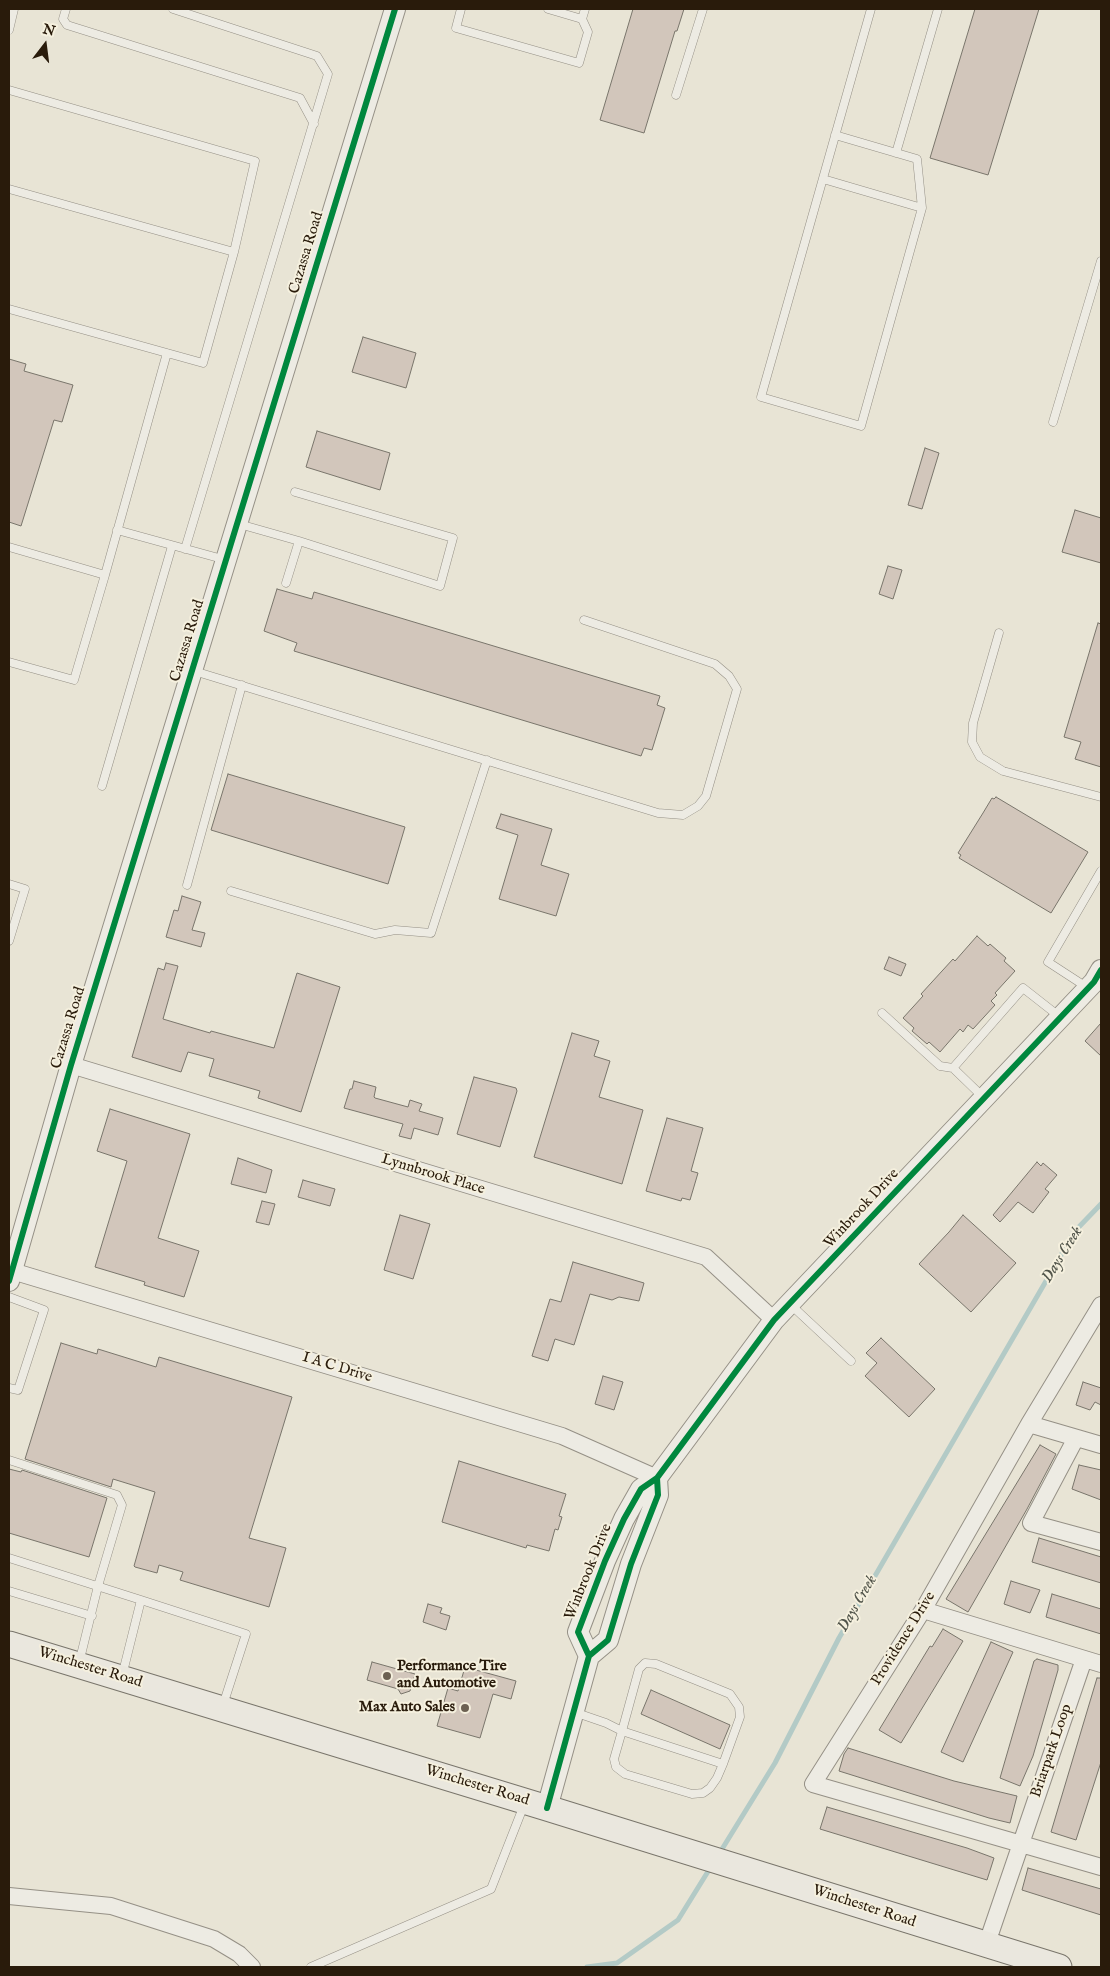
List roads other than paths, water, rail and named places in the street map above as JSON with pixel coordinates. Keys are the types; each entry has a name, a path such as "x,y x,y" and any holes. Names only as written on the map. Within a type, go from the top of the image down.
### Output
{"main road":[{"name":"Winchester Road","path":"9,1644 537,1804 986,1946 1059,1967"}],"street":[{"name":"Cazassa Road","path":"10,1276 70,1065 395,9"},
{"name":"Winbrook Drive","path":"589,1656 578,1632 605,1561 624,1519 642,1489 657,1478 774,1320 1088,988 1101,970"},
{"name":"Lynnbrook Place","path":"70,1065 706,1257 774,1320"},
{"name":"I A C Drive","path":"10,1276 562,1436 657,1478"},
{"name":"Providence Drive","path":"1020,1844 813,1784 923,1610 1029,1424 1101,1305"},
{"path":"1029,1424 1101,1445"},
{"path":"1076,1438 1031,1523 1101,1542"},
{"path":"537,1804 574,1712 589,1656 608,1640 631,1564 658,1495 657,1478"},
{"path":"923,1610 1101,1664"},
{"name":"Briarpark Loop","path":"986,1946 1084,1659"},
{"path":"1020,1844 1101,1867"},
{"path":"9,1896 111,1906 214,1939 239,1954 252,1967"}],"lane":[{"path":"9,30 14,9"},
{"path":"66,9 63,19 67,25 300,98 314,124"},
{"path":"173,9 317,56 328,74 185,549"},
{"path":"461,9 456,28 579,63 588,32 582,19 585,9"},
{"path":"548,9 582,19"},
{"path":"676,95 702,9"},
{"path":"835,135 917,160 922,208 862,426 761,397 823,180 835,135 871,9"},
{"path":"896,153 938,9"},
{"path":"9,90 255,161 234,252 202,363 9,309"},
{"path":"823,180 922,208"},
{"path":"9,189 234,252"},
{"path":"1052,422 1101,261"},
{"path":"9,662 74,680 167,353"},
{"path":"237,524 299,541 440,586 453,538 295,492"},
{"path":"117,530 226,560"},
{"path":"286,583 299,541"},
{"path":"102,786 172,546"},
{"path":"9,547 105,575"},
{"path":"192,670 658,813 683,815 698,806 706,796 737,689 729,676 715,664 584,620"},
{"path":"999,633 973,723 972,742 980,757 1003,771 1101,797"},
{"path":"187,885 242,685"},
{"path":"231,891 375,934 395,930 431,933 487,760"},
{"path":"1088,988 1048,962 1101,871"},
{"path":"9,884 25,889 9,941"},
{"path":"953,1068 1023,988 1060,1017"},
{"path":"882,1013 940,1066 953,1068 984,1098"},
{"path":"9,1297 44,1310 18,1390 9,1388"},
{"path":"790,1303 851,1361"},
{"path":"9,1460 118,1495 122,1505 98,1586 92,1616 78,1665"},
{"path":"9,1558 246,1634 222,1708"},
{"path":"9,1591 92,1616"},
{"path":"122,1678 141,1600"},
{"path":"645,1663 656,1664 730,1694 739,1707 740,1717 723,1764 717,1778 710,1788 703,1793 692,1794 625,1774 616,1767 614,1759 622,1731 639,1669 645,1663"},
{"path":"574,1712 622,1731 723,1764"},
{"path":"311,1967 491,1888 537,1804"}],"waterway":[{"name":"Days Creek","path":"719,1854 775,1763 839,1638 1075,1231 1101,1204"},
{"name":"Days Creek","path":"587,1967 617,1963 678,1920 712,1865"}],"place":[{"name":"Performance Tire and Automotive","path":"387,1676"},
{"name":"Max Auto Sales","path":"465,1708"}]}
